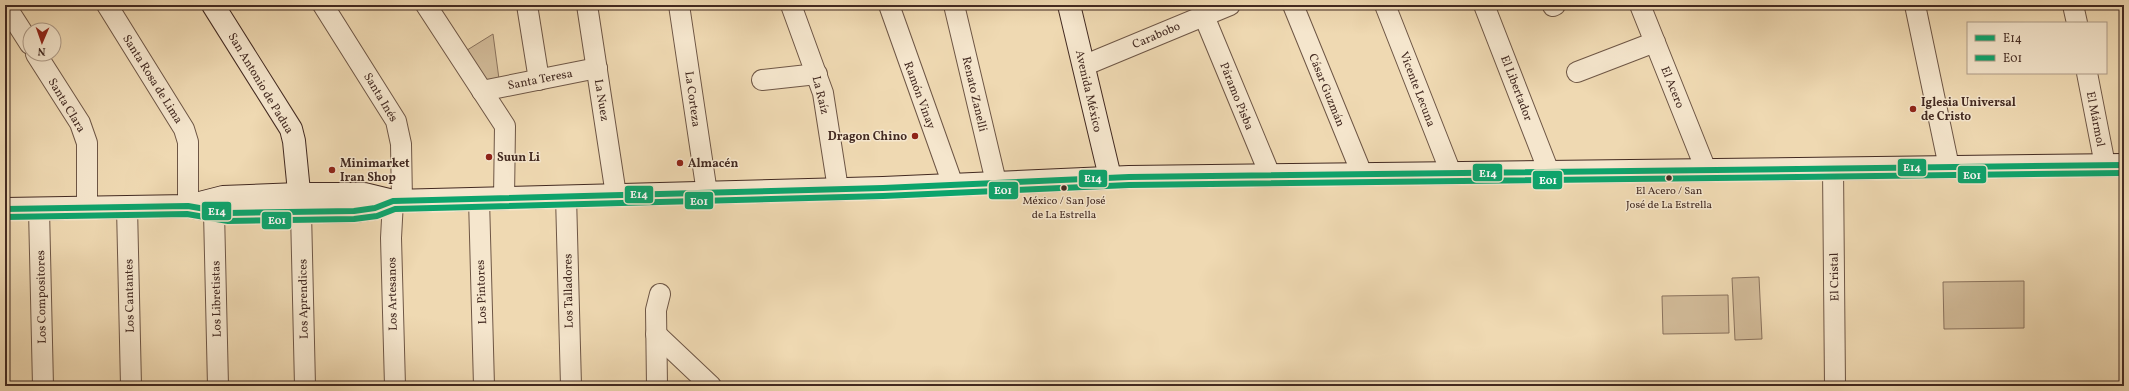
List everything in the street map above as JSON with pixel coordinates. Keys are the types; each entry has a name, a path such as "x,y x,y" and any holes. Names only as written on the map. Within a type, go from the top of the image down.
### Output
{"main road":[{"name":"San Antonio de Padua","path":"213,5 291,129 294,141 300,203"},
{"name":"Avenida México","path":"1069,5 1110,177"},
{"path":"188,206 214,212 243,214 300,203 364,194 397,201 838,189 1110,177 2115,165"},
{"path":"5,209 188,206 223,197 300,203"}],"street":[{"path":"5,5 22,32"},
{"name":"Santa Rosa de Lima","path":"107,5 184,129 188,142 188,206"},
{"name":"Santa Inés","path":"323,5 396,121 401,144 397,201"},
{"path":"426,5 505,126 504,198"},
{"path":"527,5 539,80"},
{"name":"La Nuez","path":"587,5 616,195"},
{"name":"La Corteza","path":"679,5 707,193"},
{"name":"La Raíz","path":"791,5 823,93 838,189"},
{"name":"Ramón Vinay","path":"888,5 953,184"},
{"name":"Renato Zanelli","path":"954,5 996,182"},
{"name":"Carabobo","path":"1083,66 1230,5"},
{"name":"Cásar Guzmán","path":"1293,5 1362,174"},
{"name":"Vicente Lecuna","path":"1385,5 1451,173"},
{"name":"El Libertador","path":"1484,5 1549,172"},
{"name":"El Acero","path":"1640,5 1706,170"},
{"path":"1915,5 1949,167"},
{"path":"2073,5 2077,22"},
{"name":"Páramo Pisba","path":"1204,16 1270,175"},
{"path":"1576,72 1655,42"},
{"name":"Santa Clara","path":"41,62 86,135 88,208"},
{"name":"Santa Teresa","path":"482,91 597,68"},
{"path":"762,80 817,74"},
{"name":"El Mármol","path":"2087,74 2115,165"},
{"name":"El Cristal","path":"1833,168 1835,386"},
{"name":"Los Talladores","path":"566,196 570,386"},
{"name":"Los Pintores","path":"479,199 484,386"},
{"name":"Los Artesanos","path":"395,386 391,238 397,201"},
{"name":"Los Aprendices","path":"300,203 305,386"},
{"name":"Los Cantantes","path":"127,207 131,386"},
{"name":"Los Compositores","path":"39,208 43,386"},
{"name":"Los Libretistas","path":"214,212 218,386"},
{"path":"657,386 656,305 660,294"},
{"path":"656,334 711,386"}],"shaded area":[{"path":"493,34 499,79 482,83 464,52"},
{"path":"1759,277 1762,339 1735,340 1732,278"},
{"path":"2024,281 2024,328 1944,329 1943,282"},
{"path":"1728,295 1729,333 1663,334 1662,296"}],"transit line":[{"name":"E14","path":"5,209 188,206 228,213 354,211 375,208 393,201 883,188 1129,177 2124,165"},
{"name":"E01","path":"5,217 187,214 228,221 354,219 377,216 395,209 883,196 1129,185 2124,173"}],"place":[{"name":"Iglesia Universal de Cristo","path":"1913,109"},
{"name":"Dragon Chino","path":"915,136"},
{"name":"Suun Li","path":"489,157"},
{"name":"Almacén","path":"680,163"},
{"name":"Minimarket Iran Shop","path":"332,170"},
{"name":"El Acero / San José de La Estrella","path":"1669,178"},
{"name":"México / San José de La Estrella","path":"1064,188"}]}
